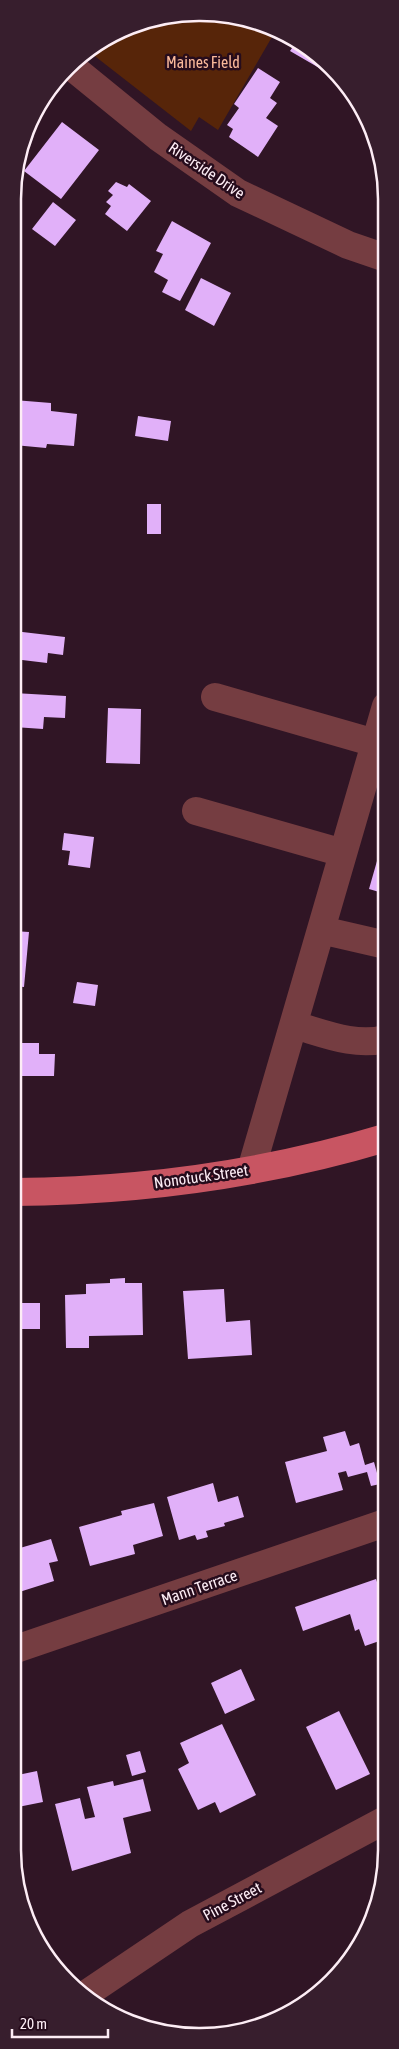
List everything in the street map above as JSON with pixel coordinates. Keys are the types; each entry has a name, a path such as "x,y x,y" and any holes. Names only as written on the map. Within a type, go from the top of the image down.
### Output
{"main road":[{"name":"Nonotuck Street","path":"21,1192 55,1191 204,1179 327,1156 378,1140"}],"street":[{"name":"Riverside Drive","path":"76,70 158,136 238,193 348,245 378,255"},
{"path":"215,697 375,743"},
{"path":"251,1170 378,733"},
{"path":"196,811 344,853"},
{"path":"321,930 378,943"},
{"path":"294,1025 355,1042 370,1043 378,1041"},
{"name":"Mann Terrace","path":"21,1647 378,1525"},
{"name":"Pine Street","path":"91,1991 190,1924 378,1824"}],"green space":[{"name":"Maines Field","path":"200,21 223,23 246,27 272,37 218,130 199,117 191,131 94,56 131,35 153,27 176,23"}],"building":[{"path":"293,47 322,70 290,51"},
{"path":"258,68 280,82 270,98 277,103 266,118 278,126 258,157 229,137 233,129 227,125 239,108 234,104"},
{"path":"62,122 99,150 61,199 24,171"},
{"path":"116,182 127,187 129,184 151,201 127,231 105,214 111,206 106,202 113,195 108,191"},
{"path":"53,202 76,220 55,246 32,229"},
{"path":"172,221 211,243 180,301 162,292 168,280 154,272 163,254 156,251"},
{"path":"201,278 231,293 214,326 185,310"},
{"path":"21,401 51,403 51,411 77,414 74,446 47,444 46,448 21,446"},
{"path":"138,416 171,421 168,441 135,436"},
{"path":"147,504 161,504 161,534 147,534"},
{"path":"21,632 65,637 63,655 48,653 47,663 21,660"},
{"path":"21,693 66,696 65,718 44,717 43,729 21,727"},
{"path":"108,708 141,709 140,764 106,763"},
{"path":"64,833 94,837 90,868 68,865 70,851 62,850"},
{"path":"378,858 378,892 369,889"},
{"path":"21,932 29,932 24,987 21,987"},
{"path":"77,982 98,985 95,1006 73,1003"},
{"path":"21,1043 39,1043 39,1054 55,1054 54,1076 21,1076"},
{"path":"125,1278 125,1283 142,1283 143,1335 89,1336 89,1348 66,1348 65,1295 86,1294 86,1284 110,1283 110,1279"},
{"path":"224,1289 226,1322 250,1320 252,1355 188,1359 183,1291"},
{"path":"21,1303 40,1303 40,1329 21,1329"},
{"path":"345,1431 350,1446 359,1443 365,1465 374,1462 378,1484 371,1486 367,1472 348,1477 346,1471 338,1473 343,1490 296,1503 285,1462 327,1451 323,1437"},
{"path":"213,1483 218,1502 238,1496 244,1517 224,1523 225,1526 206,1531 208,1537 197,1540 195,1535 179,1540 167,1497"},
{"path":"154,1503 163,1536 133,1545 135,1554 90,1566 79,1527 122,1515 121,1511"},
{"path":"51,1539 58,1561 49,1563 54,1581 21,1591 21,1548"},
{"path":"376,1579 378,1582 378,1641 365,1646 359,1629 355,1631 350,1614 303,1631 295,1607"},
{"path":"241,1669 255,1700 225,1714 211,1683"},
{"path":"339,1711 370,1774 336,1790 306,1727"},
{"path":"222,1724 256,1795 220,1813 215,1802 198,1810 178,1769 189,1763 180,1743"},
{"path":"140,1751 146,1772 132,1776 126,1755"},
{"path":"37,1771 43,1802 21,1806 21,1774"},
{"path":"143,1779 151,1811 123,1818 131,1853 72,1871 55,1804 80,1798 85,1819 95,1817 87,1787 113,1781 114,1786"}]}
